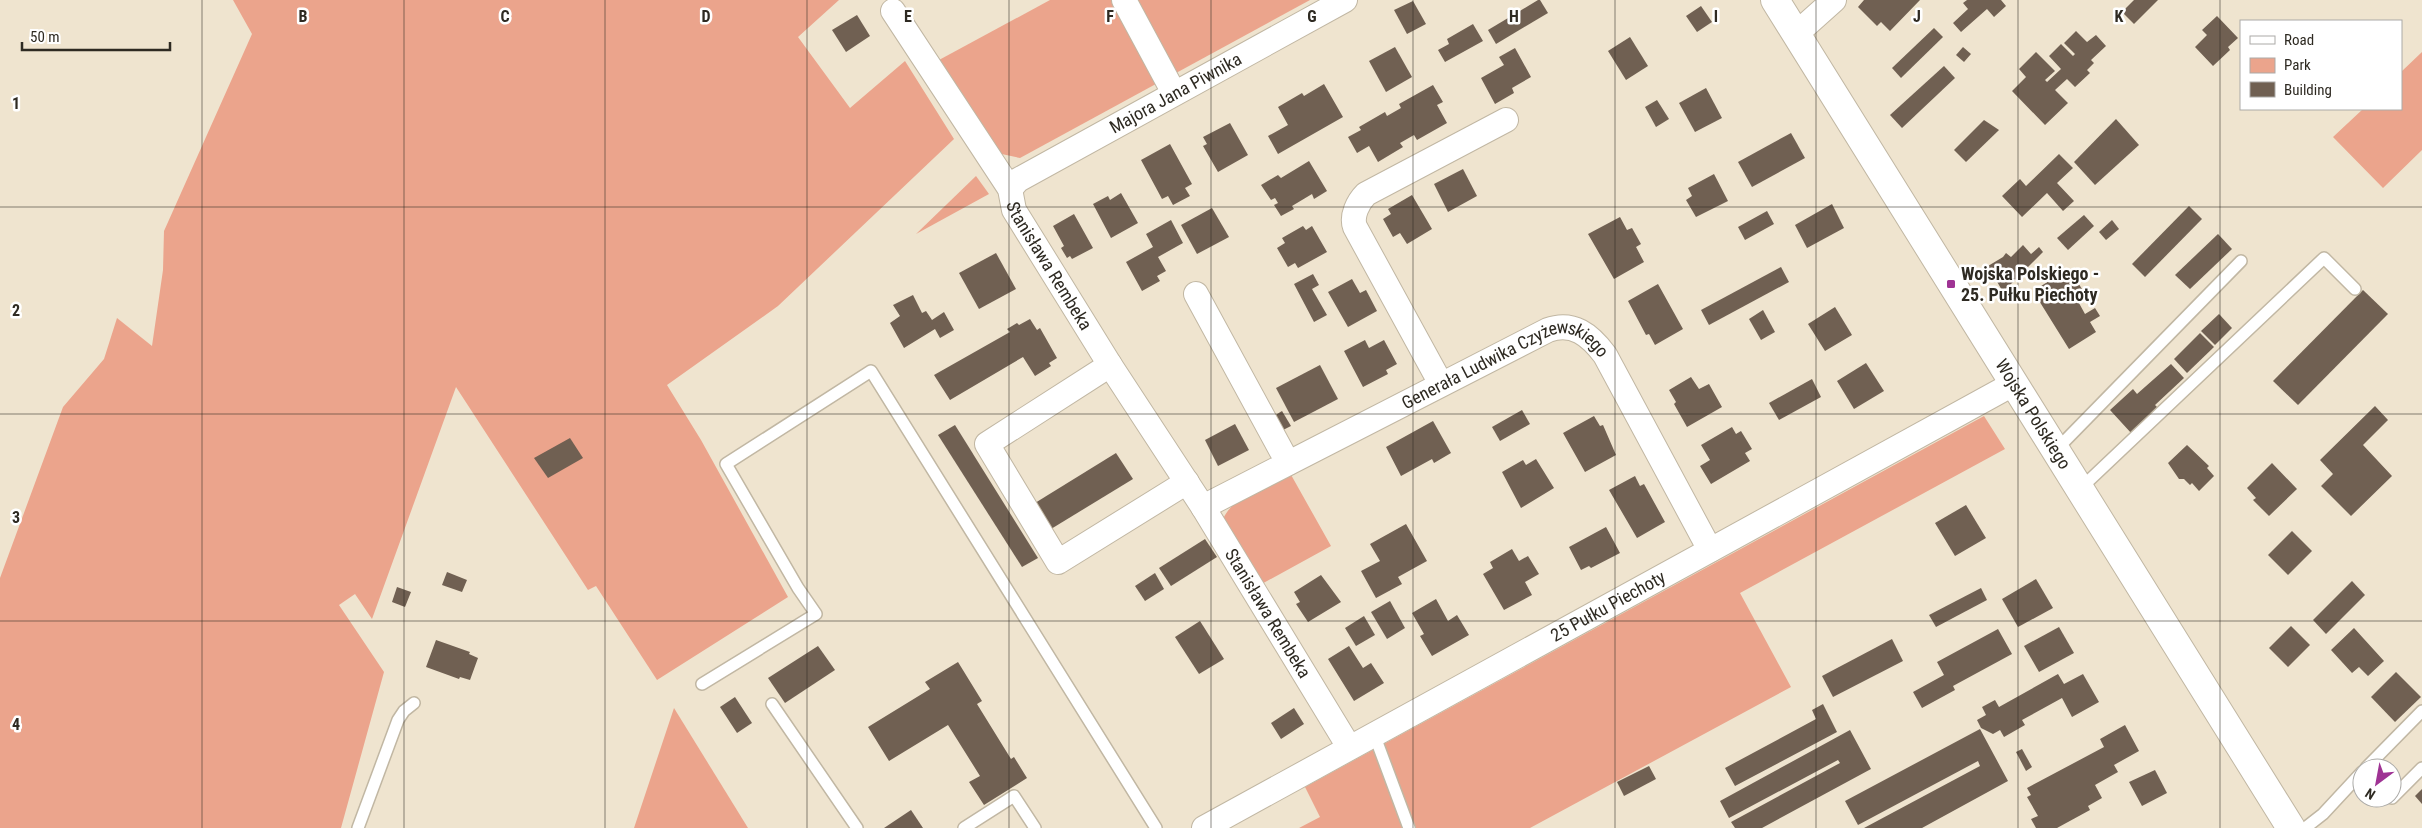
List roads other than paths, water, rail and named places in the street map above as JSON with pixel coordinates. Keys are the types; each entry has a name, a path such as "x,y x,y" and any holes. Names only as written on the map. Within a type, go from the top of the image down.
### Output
{"main road":[{"name":"Wojska Polskiego","path":"1775,0 2054,451 2291,828"}],"street":[{"path":"1124,0 1174,93"},
{"path":"1796,34 1834,0"},
{"name":"Majora Jana Piwnika","path":"1010,189 1018,180 1343,1"},
{"name":"Stanisława Rembeka","path":"893,11 1010,189 1014,210 1110,365 1203,507 1349,747"},
{"path":"1442,384 1356,227 1355,214 1366,194 1506,120"},
{"path":"1196,294 1288,463"},
{"name":"Generała Ludwika Czyżewskiego","path":"1203,507 1548,330 1566,326 1580,331 1592,340 1605,355 1710,550"},
{"path":"1110,365 987,444 1058,562 1186,482"},
{"name":"25 Pułku Piechoty","path":"1204,828 2013,384"}],"lane":[{"path":"2079,490 2324,258 2355,289"},
{"path":"2054,451 2241,261"},
{"path":"702,684 816,614 798,588 726,464 871,371 1156,828"},
{"path":"358,828 398,720 404,711 414,703"},
{"path":"772,704 857,828"},
{"path":"2376,758 2422,711"},
{"path":"1374,734 1409,828"},
{"path":"2402,788 2422,768"},
{"path":"2305,828 2323,814 2352,783"},
{"path":"964,828 1014,796 1035,828"}],"place":[{"name":"Wojska Polskiego - 25. Pułku Piechoty","path":"1951,284"}]}
